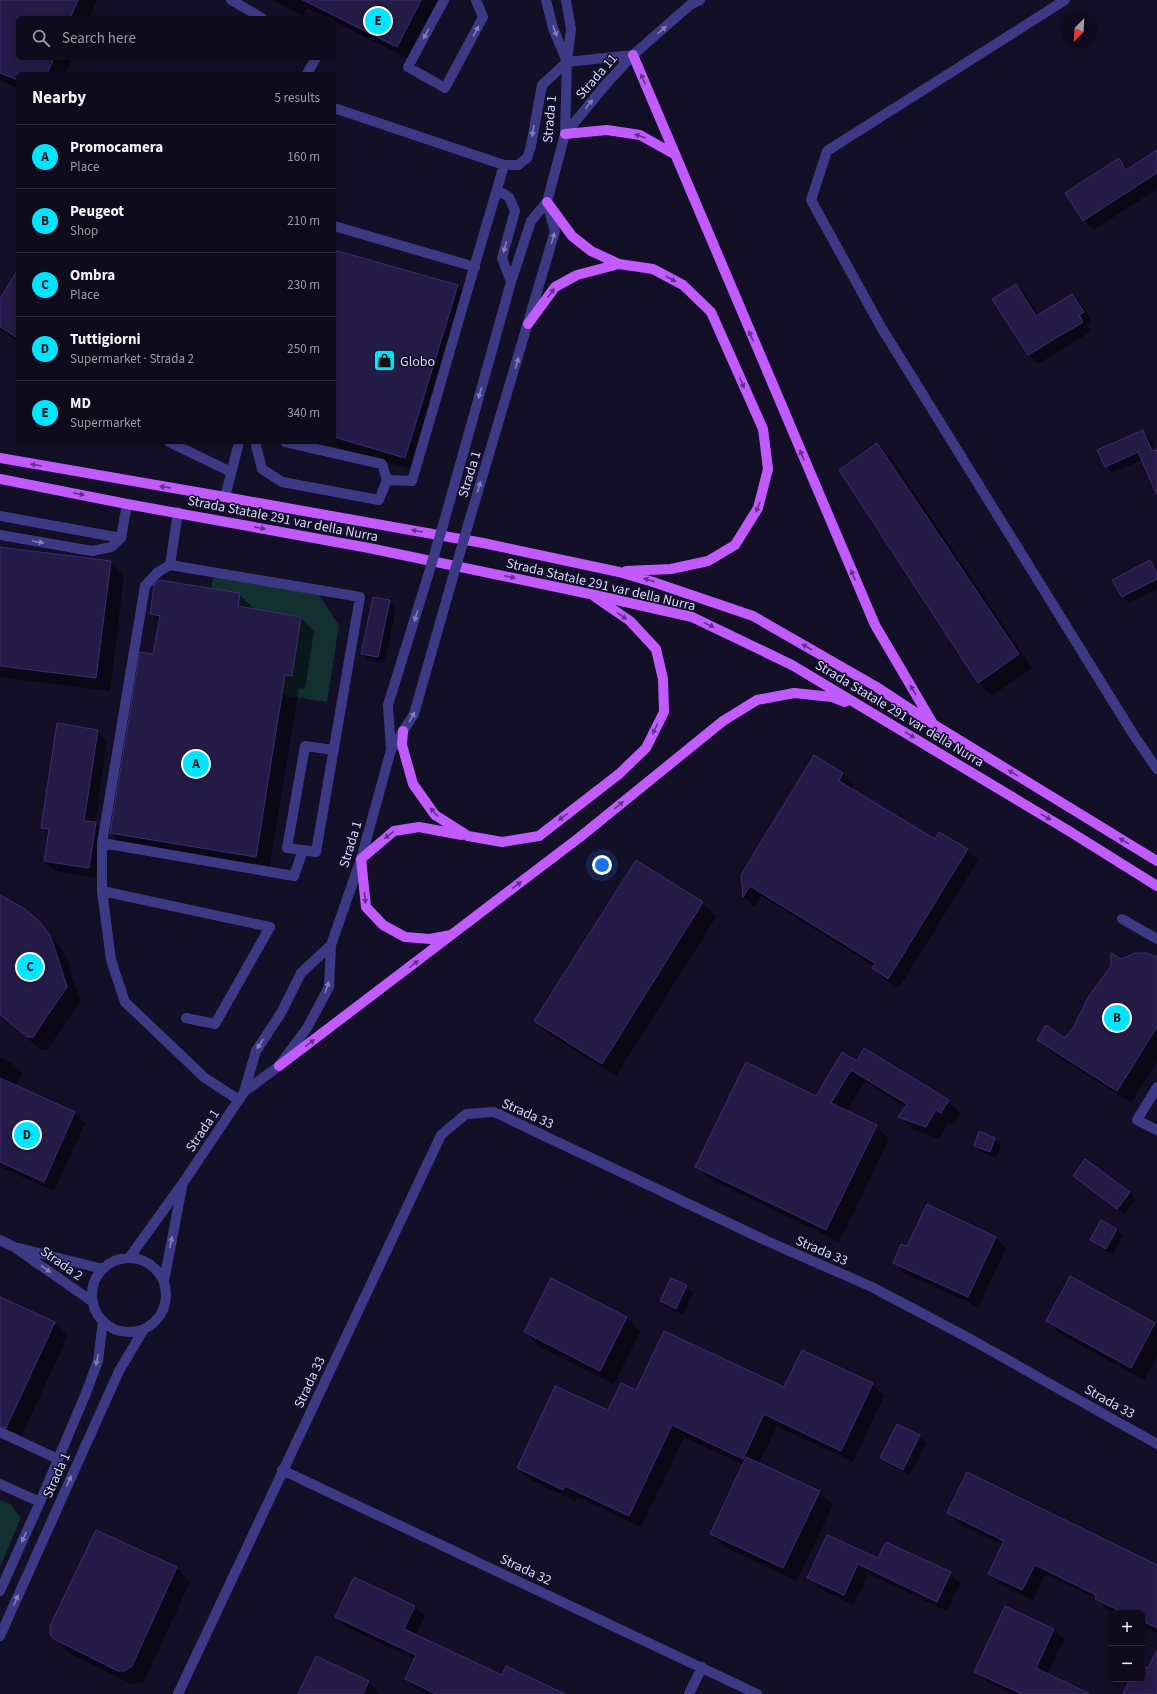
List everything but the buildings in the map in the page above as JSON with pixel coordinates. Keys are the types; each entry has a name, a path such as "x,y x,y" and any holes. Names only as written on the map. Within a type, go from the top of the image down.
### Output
{"main road":[{"path":"633,56 875,624 933,724"},
{"path":"565,134 607,130 640,134 674,154"},
{"path":"547,202 572,236 591,251 619,264 653,269 683,285 711,312 763,429 768,469 758,508 735,545 708,561 671,569 619,572"},
{"path":"528,324 555,287 577,275 619,264"},
{"name":"Strada Statale 291 var della Nurra","path":"0,458 226,497 483,544 619,572 753,616 875,686 933,724 1157,862"},
{"name":"Strada Statale 291 var della Nurra","path":"0,479 127,504 178,512 369,548 692,617 792,665 1070,831 1157,886"},
{"path":"454,934 430,939 405,937 383,925 366,907 361,859 394,831 419,827 502,842 539,836 619,774 646,748 664,712 663,679 656,649 630,621 590,594"},
{"path":"279,1066 580,837 723,721 757,700 794,693 832,697 865,708"},
{"path":"403,731 402,746 413,784 435,815 468,836"}],"street":[{"path":"231,0 259,16"},
{"path":"444,0 408,67 445,88 483,17 476,0"},
{"name":"Strada 1","path":"546,0 553,28 566,62"},
{"name":"Strada 1","path":"391,750 388,705 444,522 512,282 532,221 547,202 565,134 566,62 572,29 566,0"},
{"name":"Strada 11","path":"565,134 606,83 633,56 690,5 700,0"},
{"path":"1065,0 828,151 811,200 881,327 1129,727 1157,769"},
{"name":"Strada 11","path":"566,62 633,56"},
{"path":"308,72 315,60"},
{"path":"336,109 504,165 518,165 527,158 531,146 542,85 566,62"},
{"path":"387,480 412,481 504,165"},
{"path":"497,190 509,197 515,210 502,258 512,282"},
{"name":"Strada 1","path":"241,1096 279,1066 307,1028 329,987 331,945 361,859 391,750 414,714 555,231 547,202"},
{"path":"336,227 475,267"},
{"path":"173,444 231,472"},
{"path":"226,497 238,444"},
{"path":"256,444 262,469 282,482 379,500 387,480 382,464 294,444"},
{"path":"0,535 92,551 111,547 121,538 127,504"},
{"path":"170,565 178,512"},
{"path":"0,516 121,538"},
{"path":"241,1096 205,1078 125,1002 112,960 102,891 102,843 145,586 158,572 170,565 360,597 334,750 316,852 287,848 305,746 334,750"},
{"path":"102,843 294,876 303,850"},
{"path":"102,891 270,927 215,1024 186,1018"},
{"path":"1122,919 1157,939"},
{"name":"Strada 1","path":"130,1258 183,1183 241,1096 256,1052 281,1013 301,973 331,945"},
{"path":"1157,1087 1137,1120 1157,1130"},
{"name":"Strada 33","path":"178,1694 282,1470 441,1135 466,1114 494,1112 769,1242 872,1287 974,1341 1157,1444"},
{"name":"Strada 1","path":"164,1281 183,1183"},
{"name":"Strada 2","path":"0,1240 14,1247 93,1302"},
{"name":"Strada 2","path":"14,1247 103,1269"},
{"path":"130,1258 146,1262 160,1273 164,1281 167,1295 164,1309 156,1321 137,1332 122,1332 103,1322 95,1309 93,1302 94,1284 103,1269 115,1261 130,1258"},
{"name":"Strada 1","path":"0,1591 40,1502 86,1393 98,1361 103,1322"},
{"name":"Strada 1","path":"0,1636 118,1371 144,1329"},
{"path":"0,1432 58,1459"},
{"name":"Strada 32","path":"282,1470 757,1694"},
{"path":"0,1484 40,1502"},
{"path":"689,1694 702,1667"}],"green space":[{"path":"213,577 318,594 339,625 327,702 282,695 285,675 292,676 301,617 238,606 211,589"},
{"path":"0,1500 10,1504 21,1518 0,1567"}],"place":[{"name":"MD","path":"378,21"},
{"name":"Globo","path":"384,361"},
{"name":"Promocamera","path":"196,764"},
{"name":"Ombra","path":"30,967"},
{"name":"Peugeot","path":"1117,1018"},
{"name":"Tuttigiorni","path":"27,1135"}]}
